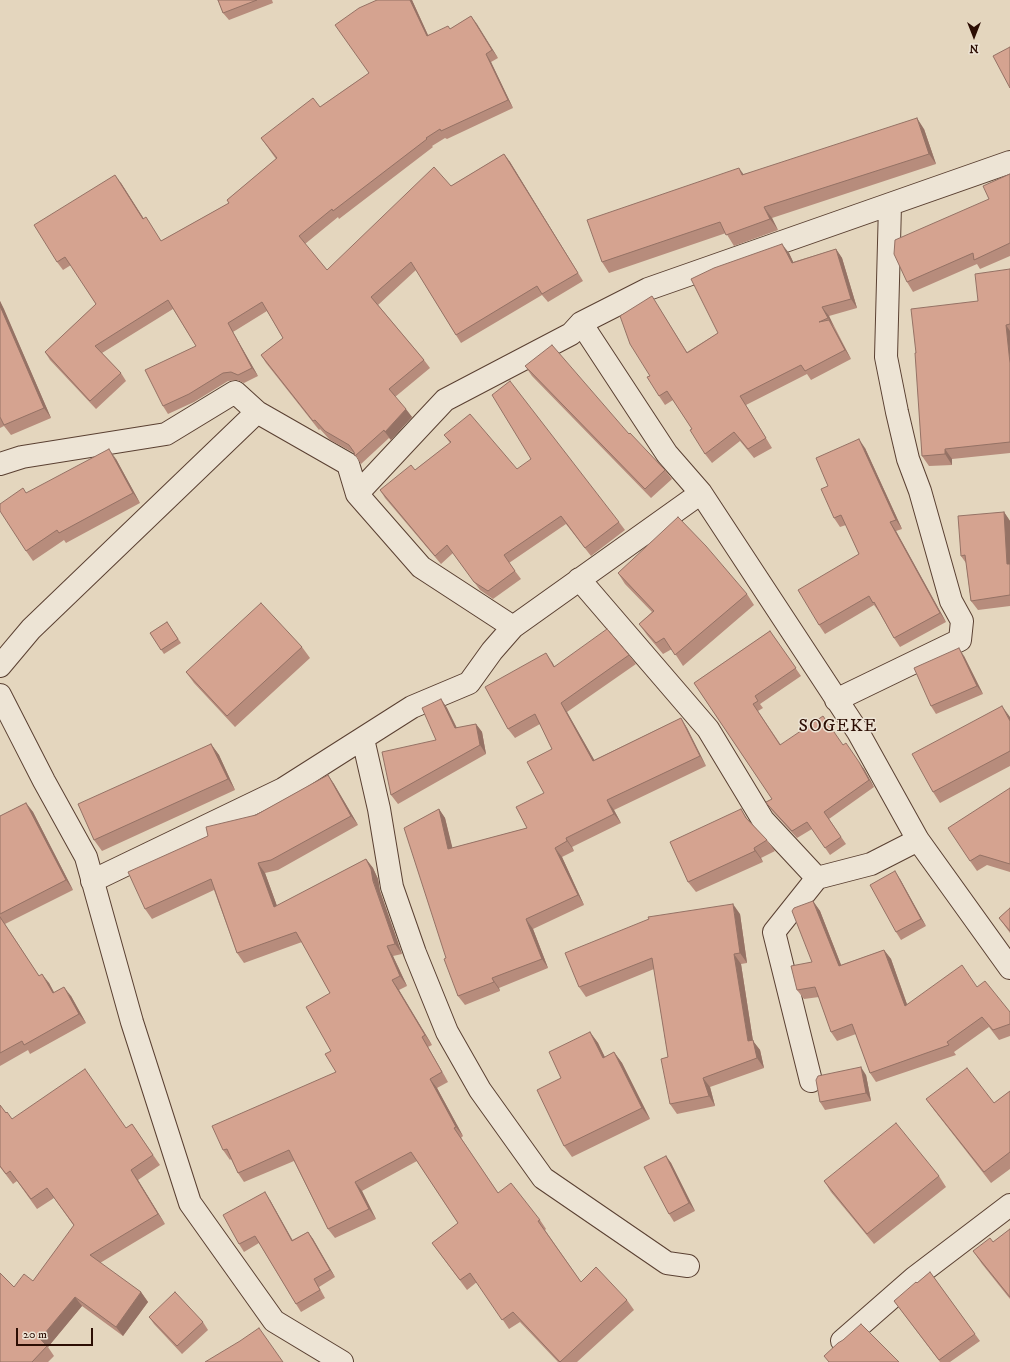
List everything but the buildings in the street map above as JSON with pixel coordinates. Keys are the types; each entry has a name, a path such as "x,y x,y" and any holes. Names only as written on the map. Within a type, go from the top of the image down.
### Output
{"street":[{"path":"357,494 445,400 571,334 581,323 648,289 1010,162"},
{"path":"836,700 960,640 962,621 951,601 920,491 908,459 886,357 890,205"},
{"path":"581,323 667,454 701,493 858,732 918,840 1010,968"},
{"path":"0,464 22,457 166,434 235,392 257,412 348,464 357,494 421,567 513,627"},
{"path":"0,666 31,629 257,412"},
{"path":"92,881 283,789 412,707 469,683 492,651 513,627 701,493"},
{"path":"580,579 708,729 763,820 817,878"},
{"path":"0,694 44,781 86,857 132,1022 190,1203 274,1321 342,1362"},
{"path":"363,739 379,810 392,887 415,953 446,1032 480,1090 543,1178 667,1263 688,1266"},
{"path":"811,1081 774,932 817,878 871,864 918,840"},
{"path":"842,1341 914,1278 1010,1205"}],"district":[{"name":"SOGEKE","path":"838,727"}]}
